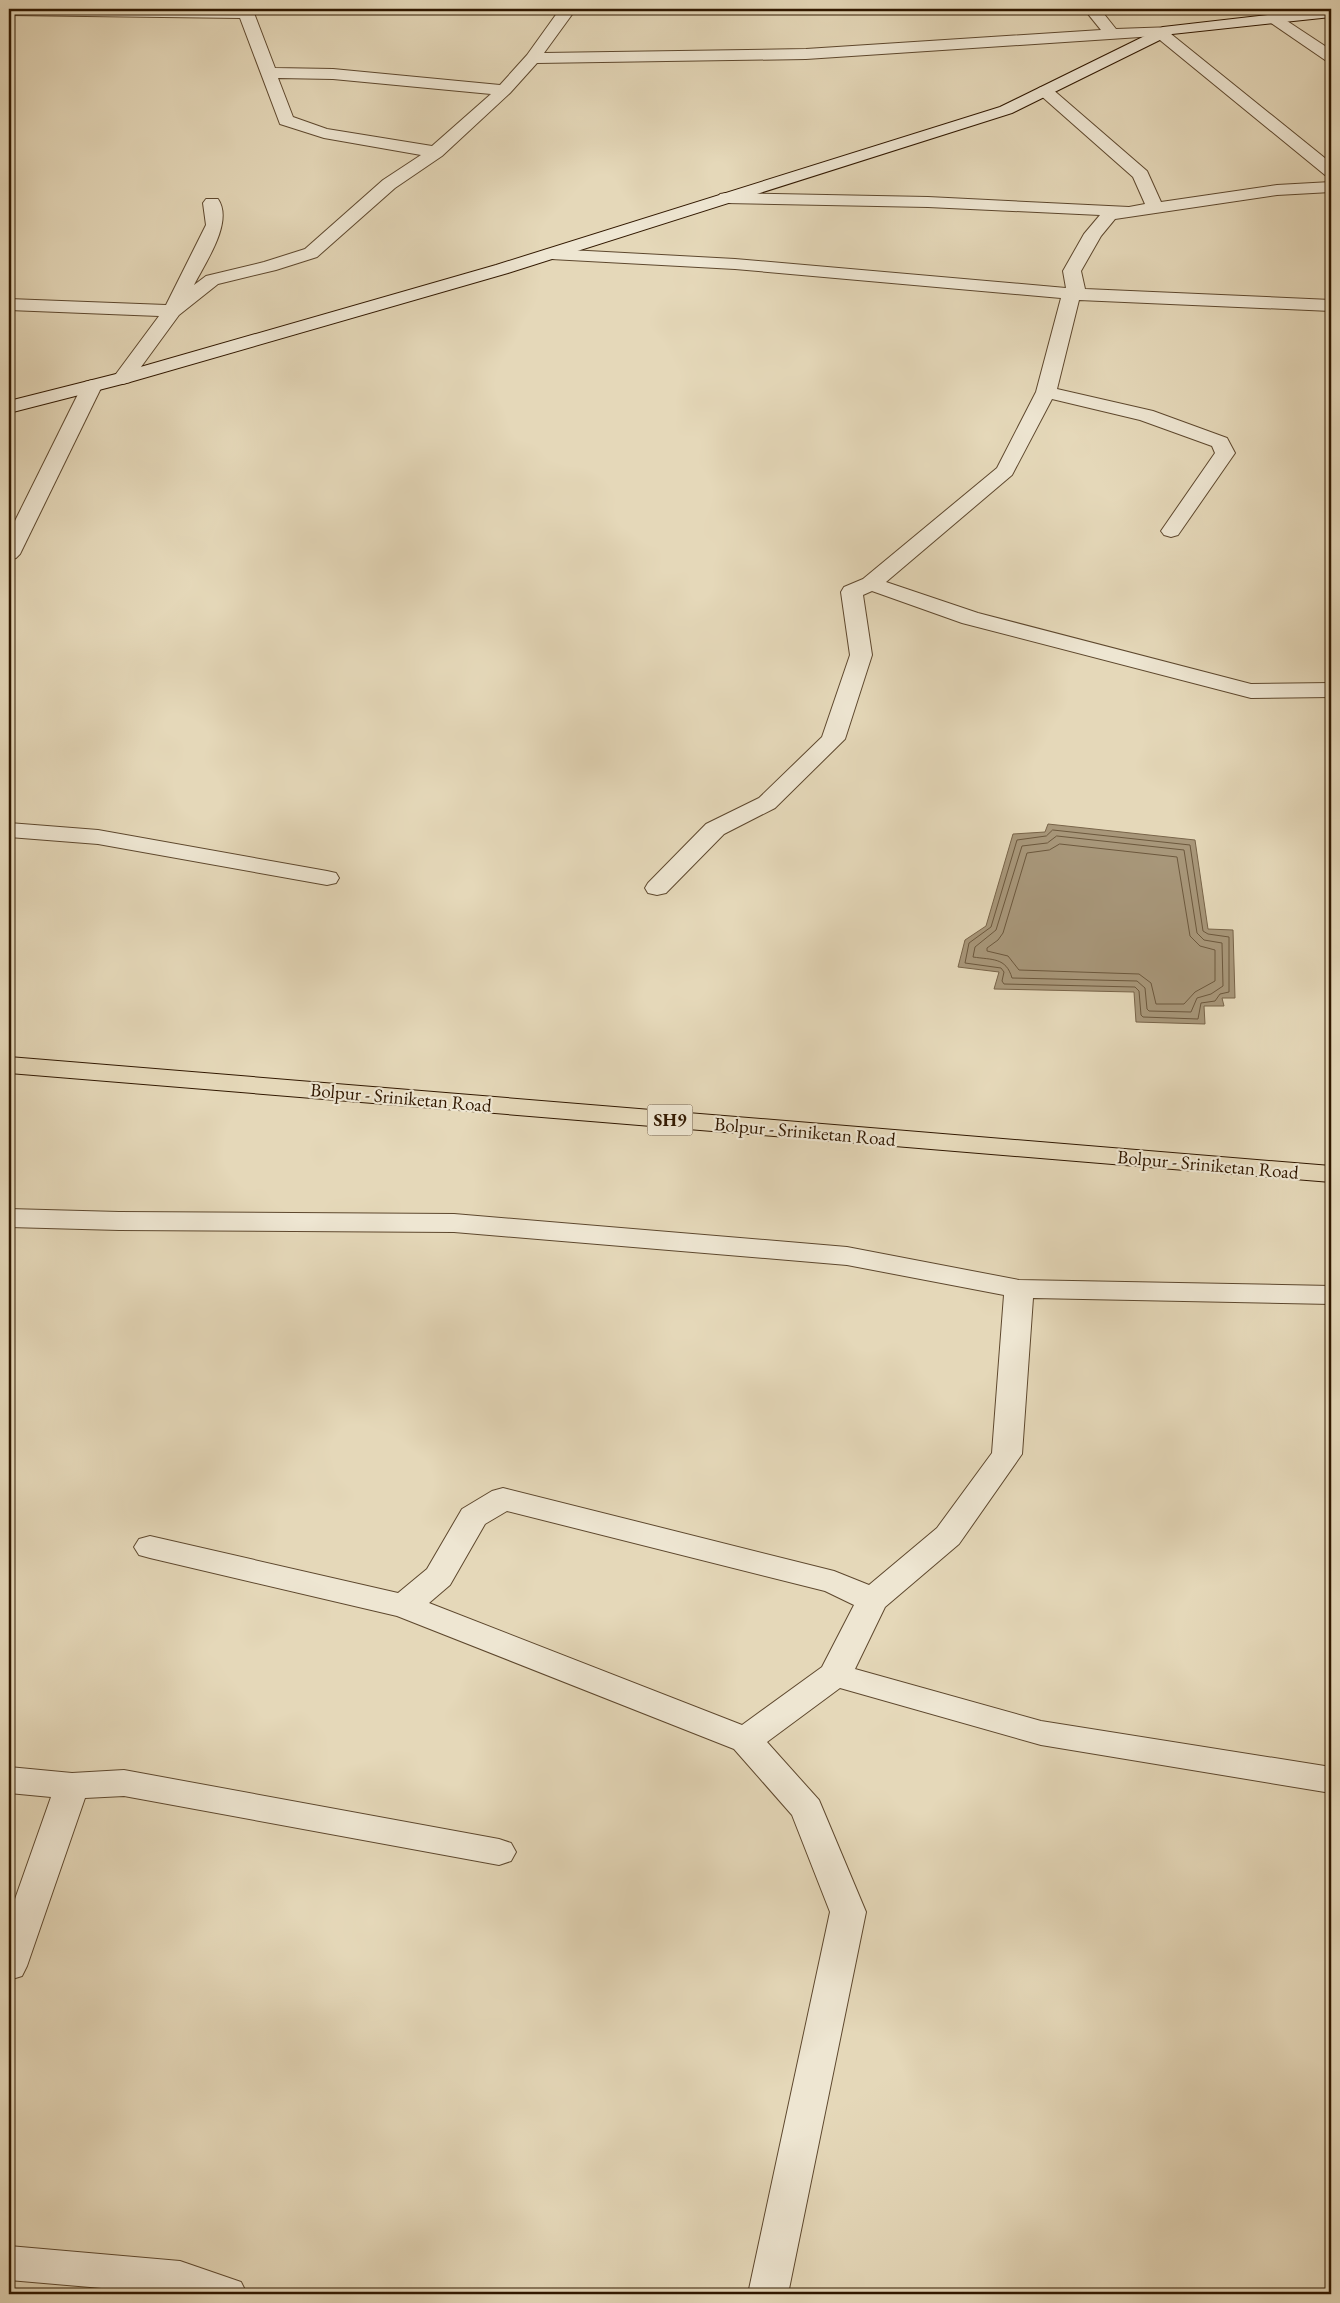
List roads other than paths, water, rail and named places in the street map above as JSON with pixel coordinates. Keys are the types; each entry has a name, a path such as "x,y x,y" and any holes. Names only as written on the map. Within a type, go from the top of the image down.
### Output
{"main road":[{"name":"Bolpur - Sriniketan Road","path":"9,1065 1331,1174"}],"street":[{"path":"9,304 172,311 212,280 270,266 311,253 389,184 436,152 504,90 533,58 568,9"},
{"path":"1092,9 1112,34"},
{"path":"9,10 246,11 286,120 324,133 436,152"},
{"path":"533,58 806,54 1165,32 1331,12"},
{"path":"1274,18 1331,56"},
{"path":"9,407 123,378 551,254 1006,110 1165,32"},
{"path":"1165,32 1331,171"},
{"path":"268,73 333,74 504,90"},
{"path":"1046,91 1141,174 1155,207"},
{"path":"657,888 715,830 767,804 834,739 861,655 852,592 871,584 1005,471 1046,392 1074,294 1072,271 1093,234 1109,215 1277,190 1331,187"},
{"path":"726,198 928,202 1132,211"},
{"path":"123,378 172,311 215,225 212,203"},
{"path":"551,254 735,264 1074,294 1331,306"},
{"path":"9,554 92,386"},
{"path":"1046,392 1146,414 1220,442 1225,453 1171,531"},
{"path":"871,584 970,618 1251,690 1331,690"},
{"path":"9,830 98,837 327,878"},
{"path":"9,1218 119,1221 454,1223 847,1256 1019,1289 1331,1295"},
{"path":"746,1740 835,1675 872,1600 948,1536 1007,1454 1019,1289"},
{"path":"404,1606 439,1577 473,1517 503,1499 834,1582 872,1600"},
{"path":"150,1547 404,1606 746,1740 807,1810 848,1912 768,2294"},
{"path":"835,1675 1041,1733 1331,1780"},
{"path":"9,1780 72,1786 124,1783 499,1852"},
{"path":"9,1966 72,1786"},
{"path":"9,2263 180,2278 227,2294"}],"water":[{"path":"1048,824 1195,840 1208,929 1233,930 1235,998 1222,998 1224,1006 1204,1006 1205,1024 1136,1022 1134,992 994,989 999,972 958,967 965,940 986,926 1013,834 1045,832"}]}
